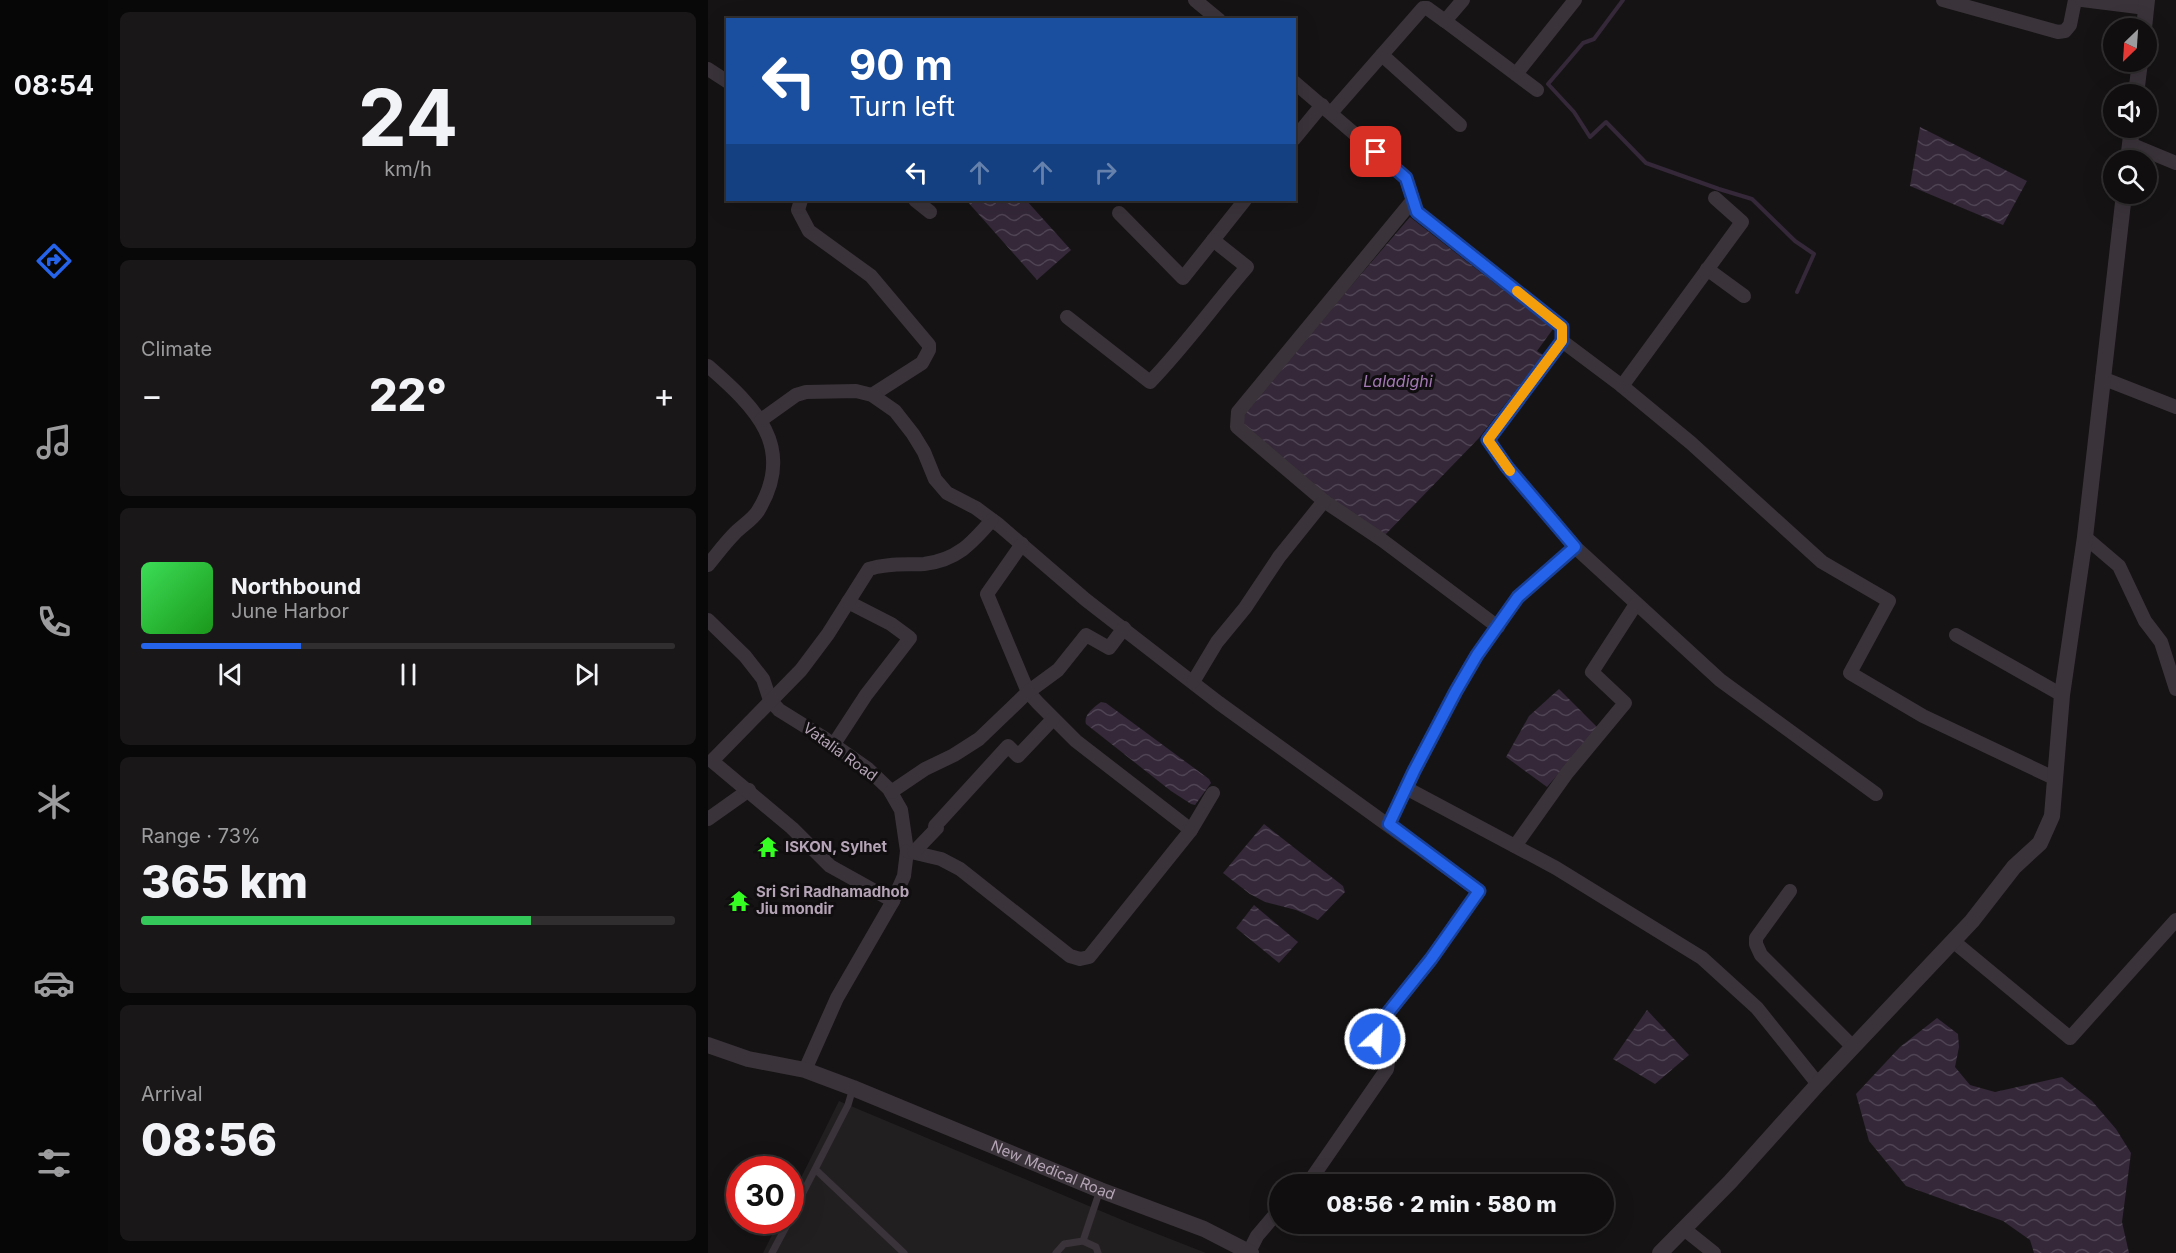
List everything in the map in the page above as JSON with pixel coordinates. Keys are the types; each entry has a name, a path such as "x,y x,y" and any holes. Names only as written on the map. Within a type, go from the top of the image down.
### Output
{"street":[{"path":"1195,0 1217,18"},
{"path":"1445,21 1464,0"},
{"path":"1515,74 1575,0"},
{"path":"1943,0 2058,32 2065,31 2070,25 2075,0"},
{"path":"2082,0 2147,4"},
{"path":"1296,137 1382,55 1425,7 1537,90"},
{"path":"1382,55 1460,125"},
{"path":"708,69 726,81"},
{"path":"1296,84 1406,178 1417,212 1562,327 1562,341 1488,440 1507,467 1575,547 1720,680 1876,794"},
{"path":"2130,144 2176,163"},
{"path":"1622,386 1742,222 1715,198"},
{"path":"1413,200 1238,412 1237,428 1324,501 1382,540 1498,627"},
{"path":"801,201 798,210 809,231 871,276 929,345 929,350 922,363 872,395"},
{"path":"916,201 930,212"},
{"path":"1119,213 1183,278 1244,201"},
{"path":"1660,1253 1737,1174 1818,1084 1972,921 2013,867 2040,843 2052,816 2062,695 2085,537 2123,204"},
{"path":"1067,317 1150,382 1179,351 1209,311 1247,267 1213,240"},
{"path":"1707,269 1744,296"},
{"path":"1562,341 1622,386 1691,443 1822,562 1889,601 1850,673 1923,716 2056,779"},
{"path":"708,366 729,384 761,420 775,459 772,481 757,512 735,533 708,565"},
{"path":"2102,378 2176,406"},
{"path":"761,420 796,395 806,392 856,391 872,395 895,411 913,435 941,488 992,520 1086,600 1219,703 1479,891 1431,959 1379,1024 1375,1039 1389,1060 1387,1069 1315,1174"},
{"path":"1193,682 1221,636 1245,608 1279,557 1324,501"},
{"path":"893,901 830,866 792,828 712,761 801,670 869,569 946,560 970,546 992,520"},
{"path":"2085,537 2119,566 2145,621 2161,642 2176,689"},
{"path":"1022,544 987,594 1028,692 1076,741 1191,830"},
{"path":"1389,824 1456,691 1477,655 1518,597 1575,547"},
{"path":"834,744 866,695 910,638 891,624 848,602"},
{"path":"1515,846 1567,773 1625,703 1592,672 1636,604"},
{"name":"Vatalia Road","path":"708,620 745,656 763,679 770,700 779,710 834,744 868,769 891,792 901,810 910,852 904,876 893,901 837,998 805,1070"},
{"path":"891,792 925,769 954,755 979,739 1028,692 1058,670 1086,635 1109,648 1124,628"},
{"path":"1956,634 2062,695"},
{"path":"910,852 937,828 935,826 1008,746 1018,756 1053,719"},
{"path":"1406,788 1556,868 1702,958 1757,1008 1818,1084"},
{"path":"708,819 748,790"},
{"path":"910,852 941,859 960,870 1070,956 1080,959 1089,957 1191,830 1213,793"},
{"path":"1790,891 1756,938 1757,949 1853,1047"},
{"path":"1953,941 2070,1038 2176,920"},
{"name":"New Medical Road","path":"708,1045 748,1059 805,1070 853,1088 1100,1190 1204,1230 1250,1252"},
{"path":"1250,1252 1257,1236 1269,1222"},
{"path":"1684,1229 1714,1253"}],"lane":[{"path":"804,1193 848,1105 853,1088"},
{"path":"816,1170 904,1253"},
{"path":"1083,1241 1100,1190"},
{"path":"772,1253 782,1234"},
{"path":"1056,1253 1064,1244 1083,1241 1095,1247 1098,1253"}],"shaded area":[{"path":"839,1101 1206,1253 763,1253 772,1234 804,1234 804,1172"}],"water":[{"path":"1920,127 2027,181 2003,225 1910,186"},
{"path":"967,201 1027,201 1071,250 1037,280"},
{"name":"Laladighi","path":"1410,217 1553,329 1537,351 1543,355 1479,438 1384,536 1326,496 1243,426 1242,413"},
{"path":"1559,689 1598,728 1547,787 1506,757 1529,716"},
{"path":"1101,702 1106,703 1209,779 1211,783 1195,805 1171,791 1086,724 1088,714"},
{"path":"1264,824 1343,886 1345,892 1318,920 1296,910 1265,902 1250,894 1223,873"},
{"path":"1254,905 1298,942 1279,963 1236,928"},
{"path":"1647,1010 1689,1055 1655,1084 1613,1059"},
{"path":"1937,1018 1958,1034 1959,1047 1955,1067 1970,1085 1995,1092 2062,1077 2092,1101 2116,1129 2131,1153 2122,1222 2129,1253 2034,1253 2030,1240 2003,1221 1906,1186 1869,1141 1856,1094 1900,1047"}],"waterway":[{"path":"1623,0 1594,39 1583,43 1548,84 1574,112 1590,137 1606,122 1646,163 1752,199 1795,241 1814,254 1797,292"}],"slow traffic":[{"path":"1510,471 1488,440 1562,341 1562,327 1517,291"}],"place":[{"name":"ISKON, Sylhet","path":"768,847"},
{"name":"Sri Sri Radhamadhob Jiu mondir","path":"739,901"}],"route":[{"path":"1375,1039 1379,1024 1431,959 1479,891 1389,824 1414,771 1477,655 1518,597 1575,547 1507,467 1488,440 1562,341 1562,327 1417,212 1406,178 1376,152"}]}
